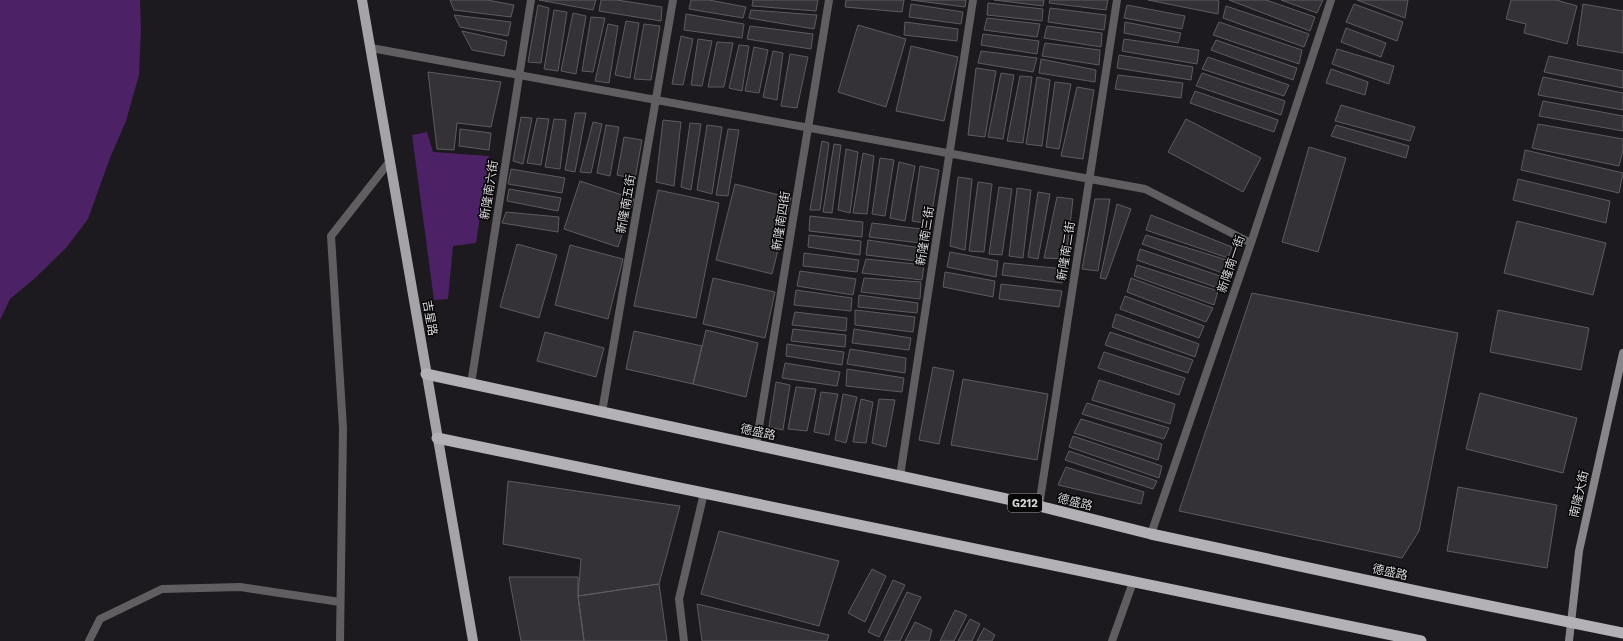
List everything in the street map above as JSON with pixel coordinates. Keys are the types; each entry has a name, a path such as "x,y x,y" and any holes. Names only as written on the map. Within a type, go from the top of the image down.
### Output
{"highway":[{"name":"德盛路","path":"426,374 1039,506 1151,534 1421,592 1572,621 1623,633"},
{"path":"437,438 1421,641"}],"main road":[{"name":"吉星路","path":"362,0 473,641"},
{"name":"南隆大街","path":"1569,641 1579,551 1623,353"}],"street":[{"name":"新隆南六街","path":"471,384 531,0"},
{"name":"新隆南五街","path":"602,412 673,0"},
{"name":"新隆南四街","path":"756,445 829,0"},
{"name":"新隆南三街","path":"900,476 973,0"},
{"name":"新隆南二街","path":"1039,506 1117,0"},
{"name":"新隆南一街","path":"1151,534 1251,243 1331,0"},
{"path":"371,48 1145,190 1251,243"},
{"path":"340,641 343,428 331,236 390,161"},
{"path":"684,641 679,599 704,493"},
{"path":"1112,641 1133,582"},
{"path":"89,641 100,619 162,589 240,587 340,602"}],"shaded area":[{"path":"0,0 140,0 141,29 139,75 126,121 110,158 88,219 66,248 34,279 10,299 0,320"},
{"path":"427,132 433,152 489,156 476,243 453,246 448,299 434,300 412,135"}],"building":[{"path":"450,0 487,0 514,5 511,17 454,10"},
{"path":"539,0 596,0 593,10"},
{"path":"601,0 617,0 662,7 661,21 599,11"},
{"path":"691,0 709,0 746,7 743,18 689,9"},
{"path":"753,0 818,0 816,11 752,6"},
{"path":"846,0 904,0 902,12 845,7"},
{"path":"911,0 966,0 965,7"},
{"path":"994,0 1044,0 1043,6"},
{"path":"1050,0 1108,0 1106,10 1049,3"},
{"path":"1148,0 1216,0 1219,1 1218,14"},
{"path":"1229,0 1266,0 1315,17 1310,31"},
{"path":"1281,0 1323,0 1317,13"},
{"path":"1357,0 1408,0 1405,18"},
{"path":"1511,0 1556,0 1577,6 1567,44 1524,33 1526,24 1506,19"},
{"path":"988,3 1043,9 1042,21 987,15"},
{"path":"911,4 963,12 961,24 909,17"},
{"path":"1354,4 1403,22 1397,41 1346,22"},
{"path":"1583,4 1623,11 1623,53 1577,45"},
{"path":"538,5 549,8 541,63 528,62"},
{"path":"1127,5 1185,16 1182,29 1124,18"},
{"path":"1226,6 1309,34 1304,47 1223,18"},
{"path":"1050,8 1106,15 1104,30 1048,22"},
{"path":"554,10 567,12 558,71 544,69"},
{"path":"751,10 817,15 814,29 749,18"},
{"path":"573,13 586,16 576,74 561,71"},
{"path":"686,14 744,24 742,38 684,30"},
{"path":"454,15 511,22 508,36 460,27"},
{"path":"591,17 605,18 593,72 582,71"},
{"path":"987,18 1040,24 1037,37 984,30"},
{"path":"626,21 639,23 630,78 615,75"},
{"path":"905,22 958,29 957,41 904,35"},
{"path":"1125,22 1181,33 1178,43 1124,33"},
{"path":"1219,22 1302,50 1299,64 1213,35"},
{"path":"608,24 618,26 609,83 595,81"},
{"path":"644,24 660,26 651,80 634,79"},
{"path":"858,25 906,39 886,107 838,92"},
{"path":"750,26 813,34 811,49 747,39"},
{"path":"1047,26 1102,33 1101,47 1044,38"},
{"path":"1346,28 1386,43 1381,57 1341,42"},
{"path":"462,31 507,41 504,56 472,50"},
{"path":"983,34 1039,41 1037,54 981,45"},
{"path":"681,36 693,39 683,85 672,84"},
{"path":"698,39 712,41 702,86 691,85"},
{"path":"1124,39 1199,50 1197,64 1122,51"},
{"path":"1216,40 1297,68 1293,80 1211,50"},
{"path":"717,42 733,43 724,87 708,87"},
{"path":"1045,43 1100,50 1099,65 1042,56"},
{"path":"739,45 749,46 742,91 729,88"},
{"path":"911,46 958,57 944,121 896,111"},
{"path":"754,47 768,50 759,93 745,91"},
{"path":"1337,49 1394,66 1389,84 1332,64"},
{"path":"773,51 783,53 777,100 763,97"},
{"path":"981,51 1037,58 1033,72 978,63"},
{"path":"790,54 808,57 797,108 781,106"},
{"path":"1119,55 1193,67 1191,80 1117,68"},
{"path":"1549,56 1623,71 1623,88 1544,72"},
{"path":"1208,57 1289,85 1284,96 1202,69"},
{"path":"1041,59 1096,70 1095,82 1039,73"},
{"path":"976,68 996,71 985,137 968,135"},
{"path":"1331,69 1368,82 1365,95 1326,83"},
{"path":"428,72 501,82 491,127 457,123 454,150 437,149"},
{"path":"1001,73 1014,75 1003,139 988,137"},
{"path":"1202,73 1285,101 1281,115 1196,86"},
{"path":"1118,75 1183,83 1181,98 1115,89"},
{"path":"1020,76 1032,77 1023,143 1007,141"},
{"path":"1037,77 1050,80 1042,146 1026,144"},
{"path":"1543,77 1623,93 1623,110 1538,95"},
{"path":"1055,82 1071,84 1059,149 1046,147"},
{"path":"1077,87 1094,90 1083,159 1061,156"},
{"path":"1195,91 1278,120 1274,132 1190,103"},
{"path":"1543,101 1623,116 1623,131 1539,116"},
{"path":"1341,105 1415,127 1410,141 1335,121"},
{"path":"575,113 586,113 575,172 565,170"},
{"path":"521,117 532,118 523,164 513,161"},
{"path":"537,118 549,119 541,165 527,163"},
{"path":"554,119 566,120 560,169 545,167"},
{"path":"1186,119 1261,158 1243,192 1168,152"},
{"path":"663,120 681,122 674,186 656,182"},
{"path":"593,122 602,124 591,173 580,172"},
{"path":"690,123 701,124 691,190 681,187"},
{"path":"1538,124 1623,139 1623,150 1619,166 1532,148"},
{"path":"606,125 619,127 610,176 597,173"},
{"path":"707,125 722,127 712,194 697,190"},
{"path":"1336,125 1409,146 1406,158 1331,136"},
{"path":"460,129 491,133 489,150 459,146"},
{"path":"728,129 739,130 728,196 716,195"},
{"path":"624,137 642,140 635,179 617,175"},
{"path":"822,141 829,143 820,210 810,210"},
{"path":"834,144 841,145 832,213 823,212"},
{"path":"1309,147 1346,158 1318,252 1282,242"},
{"path":"846,149 858,152 850,213 838,210"},
{"path":"1525,150 1623,173 1619,193 1521,170"},
{"path":"863,153 874,156 867,214 853,213"},
{"path":"880,158 894,160 885,216 872,214"},
{"path":"899,162 915,166 905,221 890,218"},
{"path":"920,166 939,170 930,224 912,221"},
{"path":"511,169 565,178 562,193 508,184"},
{"path":"958,177 972,179 965,250 950,246"},
{"path":"1518,179 1610,201 1606,223 1513,200"},
{"path":"580,181 634,199 618,247 564,229"},
{"path":"978,182 992,184 984,252 969,251"},
{"path":"735,184 791,198 772,274 716,260"},
{"path":"999,187 1012,189 1002,255 989,254"},
{"path":"1017,188 1031,190 1023,258 1009,256"},
{"path":"509,189 561,198 558,211 507,201"},
{"path":"658,190 719,203 696,318 634,306"},
{"path":"1038,192 1050,194 1038,259 1028,257"},
{"path":"1057,197 1073,199 1066,259 1044,258"},
{"path":"1095,199 1110,199 1098,271 1082,269"},
{"path":"1117,204 1131,209 1106,279 1100,278"},
{"path":"506,212 559,217 558,232 502,223"},
{"path":"1151,215 1232,247 1228,258 1146,230"},
{"path":"810,216 863,222 862,237 809,231"},
{"path":"1517,221 1606,243 1593,295 1504,273"},
{"path":"872,223 930,230 929,244 869,237"},
{"path":"809,235 861,241 860,255 808,247"},
{"path":"1146,235 1230,261 1225,274 1142,244"},
{"path":"868,240 928,249 925,262 866,255"},
{"path":"517,244 557,255 539,318 500,307"},
{"path":"570,245 623,259 608,319 555,305"},
{"path":"1140,249 1223,277 1218,288 1137,260"},
{"path":"950,252 998,261 996,277 947,267"},
{"path":"804,253 859,260 857,272 803,266"},
{"path":"866,259 924,265 922,280 862,273"},
{"path":"1004,263 1065,269 1062,283 1002,275"},
{"path":"1137,265 1218,291 1214,305 1134,276"},
{"path":"800,271 856,279 853,295 797,286"},
{"path":"945,272 995,281 993,297 943,287"},
{"path":"713,278 775,292 765,338 703,324"},
{"path":"864,278 921,282 920,299 861,292"},
{"path":"1131,278 1213,308 1206,322 1127,292"},
{"path":"1001,284 1062,291 1059,307 999,299"},
{"path":"796,290 852,298 851,311 794,305"},
{"path":"1252,293 1458,333 1419,531 1402,558 1179,511"},
{"path":"859,295 918,303 917,313 858,307"},
{"path":"1125,296 1204,326 1199,338 1120,309"},
{"path":"855,310 915,317 913,332 855,325"},
{"path":"1498,310 1589,328 1581,370 1490,352"},
{"path":"795,312 847,318 846,331 792,325"},
{"path":"1116,314 1199,344 1195,357 1112,327"},
{"path":"793,329 846,335 845,347 791,341"},
{"path":"854,329 911,338 909,350 852,343"},
{"path":"706,330 758,343 746,397 693,384"},
{"path":"634,331 702,346 693,384 626,369"},
{"path":"545,332 604,348 596,377 537,361"},
{"path":"1110,332 1193,360 1188,373 1105,345"},
{"path":"787,344 844,352 842,365 786,356"},
{"path":"850,349 906,358 905,373 847,364"},
{"path":"1104,352 1185,378 1179,395 1098,368"},
{"path":"785,363 840,372 837,386 782,378"},
{"path":"933,367 954,371 939,444 919,440"},
{"path":"847,369 904,378 902,392 846,386"},
{"path":"963,379 1048,394 1037,460 951,445"},
{"path":"1099,380 1175,404 1170,424 1092,400"},
{"path":"776,382 790,385 783,430 769,427"},
{"path":"796,387 816,389 807,431 788,429"},
{"path":"821,392 838,394 829,435 814,432"},
{"path":"1480,393 1577,418 1563,473 1466,449"},
{"path":"843,394 857,397 846,443 835,440"},
{"path":"861,399 873,402 866,443 853,442"},
{"path":"879,399 895,400 886,447 872,443"},
{"path":"1087,403 1169,428 1164,439 1082,414"},
{"path":"1081,419 1162,444 1158,460 1074,433"},
{"path":"1073,436 1162,466 1159,478 1069,447"},
{"path":"1069,451 1157,481 1153,489 1065,460"},
{"path":"1066,467 1144,492 1141,504 1058,485"},
{"path":"508,481 680,506 659,584 578,596 581,559 503,544"},
{"path":"1458,487 1557,505 1547,568 1447,551"},
{"path":"719,531 839,561 819,626 701,594"},
{"path":"872,569 886,576 865,622 848,613"},
{"path":"509,577 578,577 578,596 584,641 521,641"},
{"path":"893,580 905,585 879,637 868,632"},
{"path":"659,584 667,641 584,641 578,596"},
{"path":"907,592 921,597 900,641 884,641"},
{"path":"697,604 829,635 827,641 702,641"},
{"path":"955,610 967,615 954,641 940,641"},
{"path":"970,619 980,624 972,641 958,641"},
{"path":"915,622 932,630 929,641 905,641"},
{"path":"984,628 995,635 992,641 977,641"}]}
